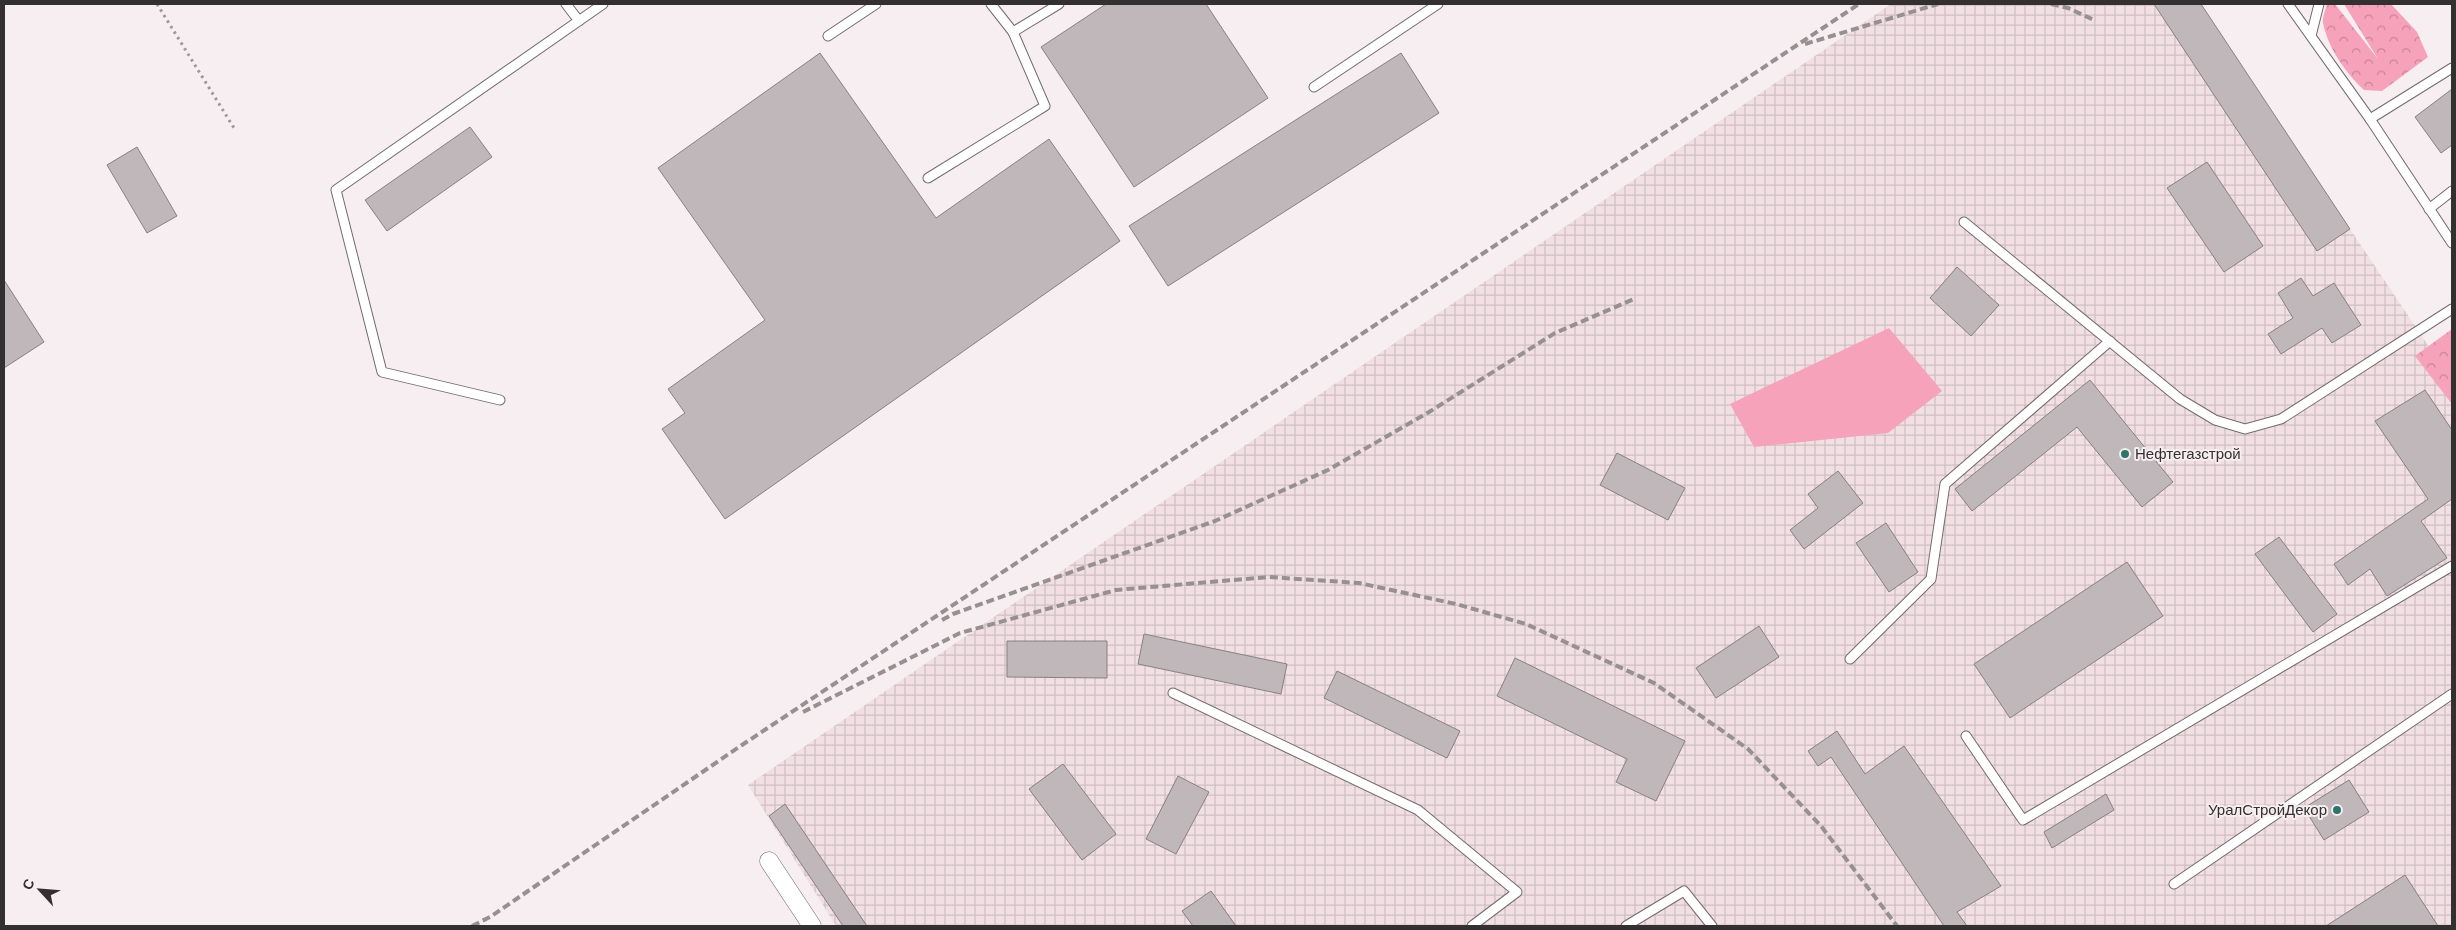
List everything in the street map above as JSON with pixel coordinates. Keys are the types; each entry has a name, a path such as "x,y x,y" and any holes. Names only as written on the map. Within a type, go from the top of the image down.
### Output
{"street":[{"path":"769,861 812,926"}],"lane":[{"path":"566,4 578,20"},
{"path":"500,400 382,372 336,190 603,4"},
{"path":"828,36 876,4"},
{"path":"928,178 1045,106 1012,32 991,4"},
{"path":"1012,32 1059,4"},
{"path":"1314,87 1438,4"},
{"path":"2288,4 2370,119 2452,241"},
{"path":"2311,36 2318,4"},
{"path":"2370,119 2452,68"},
{"path":"2429,209 2452,191"},
{"path":"1964,222 2180,399 2215,420 2245,429 2280,419 2452,309"},
{"path":"1850,659 1931,580 1945,484 2110,341"},
{"path":"1966,736 2022,820 2452,566"},
{"path":"1173,693 1418,810 1517,892 1472,926"},
{"path":"2174,884 2452,694"},
{"path":"1626,926 1684,891 1712,926"}],"path":[{"path":"157,4 234,128"}],"shaded area":[{"path":"1891,4 2199,4 2452,381 2452,926 836,926 748,785"}],"green space":[{"path":"2327,4 2335,4 2378,59 2344,4 2391,4 2417,32 2428,57 2382,91 2364,90 2344,68 2329,42 2323,21"},
{"path":"1889,328 1942,391 1888,433 1754,447 1730,404"},
{"path":"2452,329 2452,404 2415,356"}],"building":[{"path":"1106,4 1206,4 1268,98 1134,187 1041,47"},
{"path":"2154,4 2201,4 2350,229 2317,251"},
{"path":"820,53 936,218 1049,139 1120,241 725,519 662,429 685,413 668,389 765,320 658,168"},
{"path":"1401,53 1439,113 1168,286 1129,226"},
{"path":"2452,89 2452,145 2441,153 2415,117"},
{"path":"470,127 492,157 387,231 365,200"},
{"path":"137,147 177,216 147,233 107,165"},
{"path":"2207,162 2263,246 2224,272 2167,188"},
{"path":"1957,267 1999,305 1971,336 1930,298"},
{"path":"2301,278 2313,296 2334,283 2361,325 2332,343 2322,328 2281,354 2268,334 2293,318 2278,293"},
{"path":"4,280 44,342 4,368"},
{"name":"Нефтегазстрой","path":"2090,380 2173,482 2142,507 2077,427 1972,511 1955,489"},
{"path":"2425,390 2452,430 2452,499 2421,521 2447,558 2387,596 2370,569 2348,585 2334,564 2428,499 2375,421"},
{"path":"1617,453 1685,488 1668,520 1600,485"},
{"path":"1838,471 1863,503 1804,549 1790,530 1818,508 1808,494"},
{"path":"1886,523 1918,572 1889,592 1856,543"},
{"path":"2279,537 2337,614 2313,632 2255,554"},
{"path":"2127,562 2163,616 2010,718 1974,664"},
{"path":"1759,626 1779,657 1716,698 1696,668"},
{"path":"1144,634 1287,664 1281,694 1138,664"},
{"path":"1007,641 1107,641 1107,678 1007,677"},
{"path":"1515,658 1685,741 1656,801 1616,782 1627,759 1497,696"},
{"path":"1337,671 1460,731 1447,758 1324,698"},
{"path":"1837,731 1865,774 1904,746 2001,886 1957,912 1967,926 1944,926 1831,757 1818,766 1808,751"},
{"path":"1063,764 1116,834 1082,860 1029,789"},
{"path":"1178,776 1209,792 1176,854 1146,839"},
{"name":"УралСтройДекор","path":"2349,780 2369,812 2324,840 2304,808"},
{"path":"2106,794 2114,810 2052,848 2044,832"},
{"path":"785,804 867,926 843,926 769,816"},
{"path":"2405,875 2438,926 2326,926"},
{"path":"1211,891 1236,926 1193,926 1182,911"}],"railway":[{"path":"472,926 490,917 742,745 1859,4"},
{"path":"1805,44 1938,4"},
{"path":"2051,4 2068,8 2094,20"},
{"path":"942,620 953,614 1215,521 1328,470 1429,412 1555,333 1634,299"},
{"path":"803,712 960,633 1116,590 1269,577 1359,583 1456,604 1526,624 1654,683 1748,749 1821,826 1897,926"}],"place":[{"name":"Нефтегазстрой","path":"2125,454"},
{"name":"УралСтройДекор","path":"2337,810"}]}
